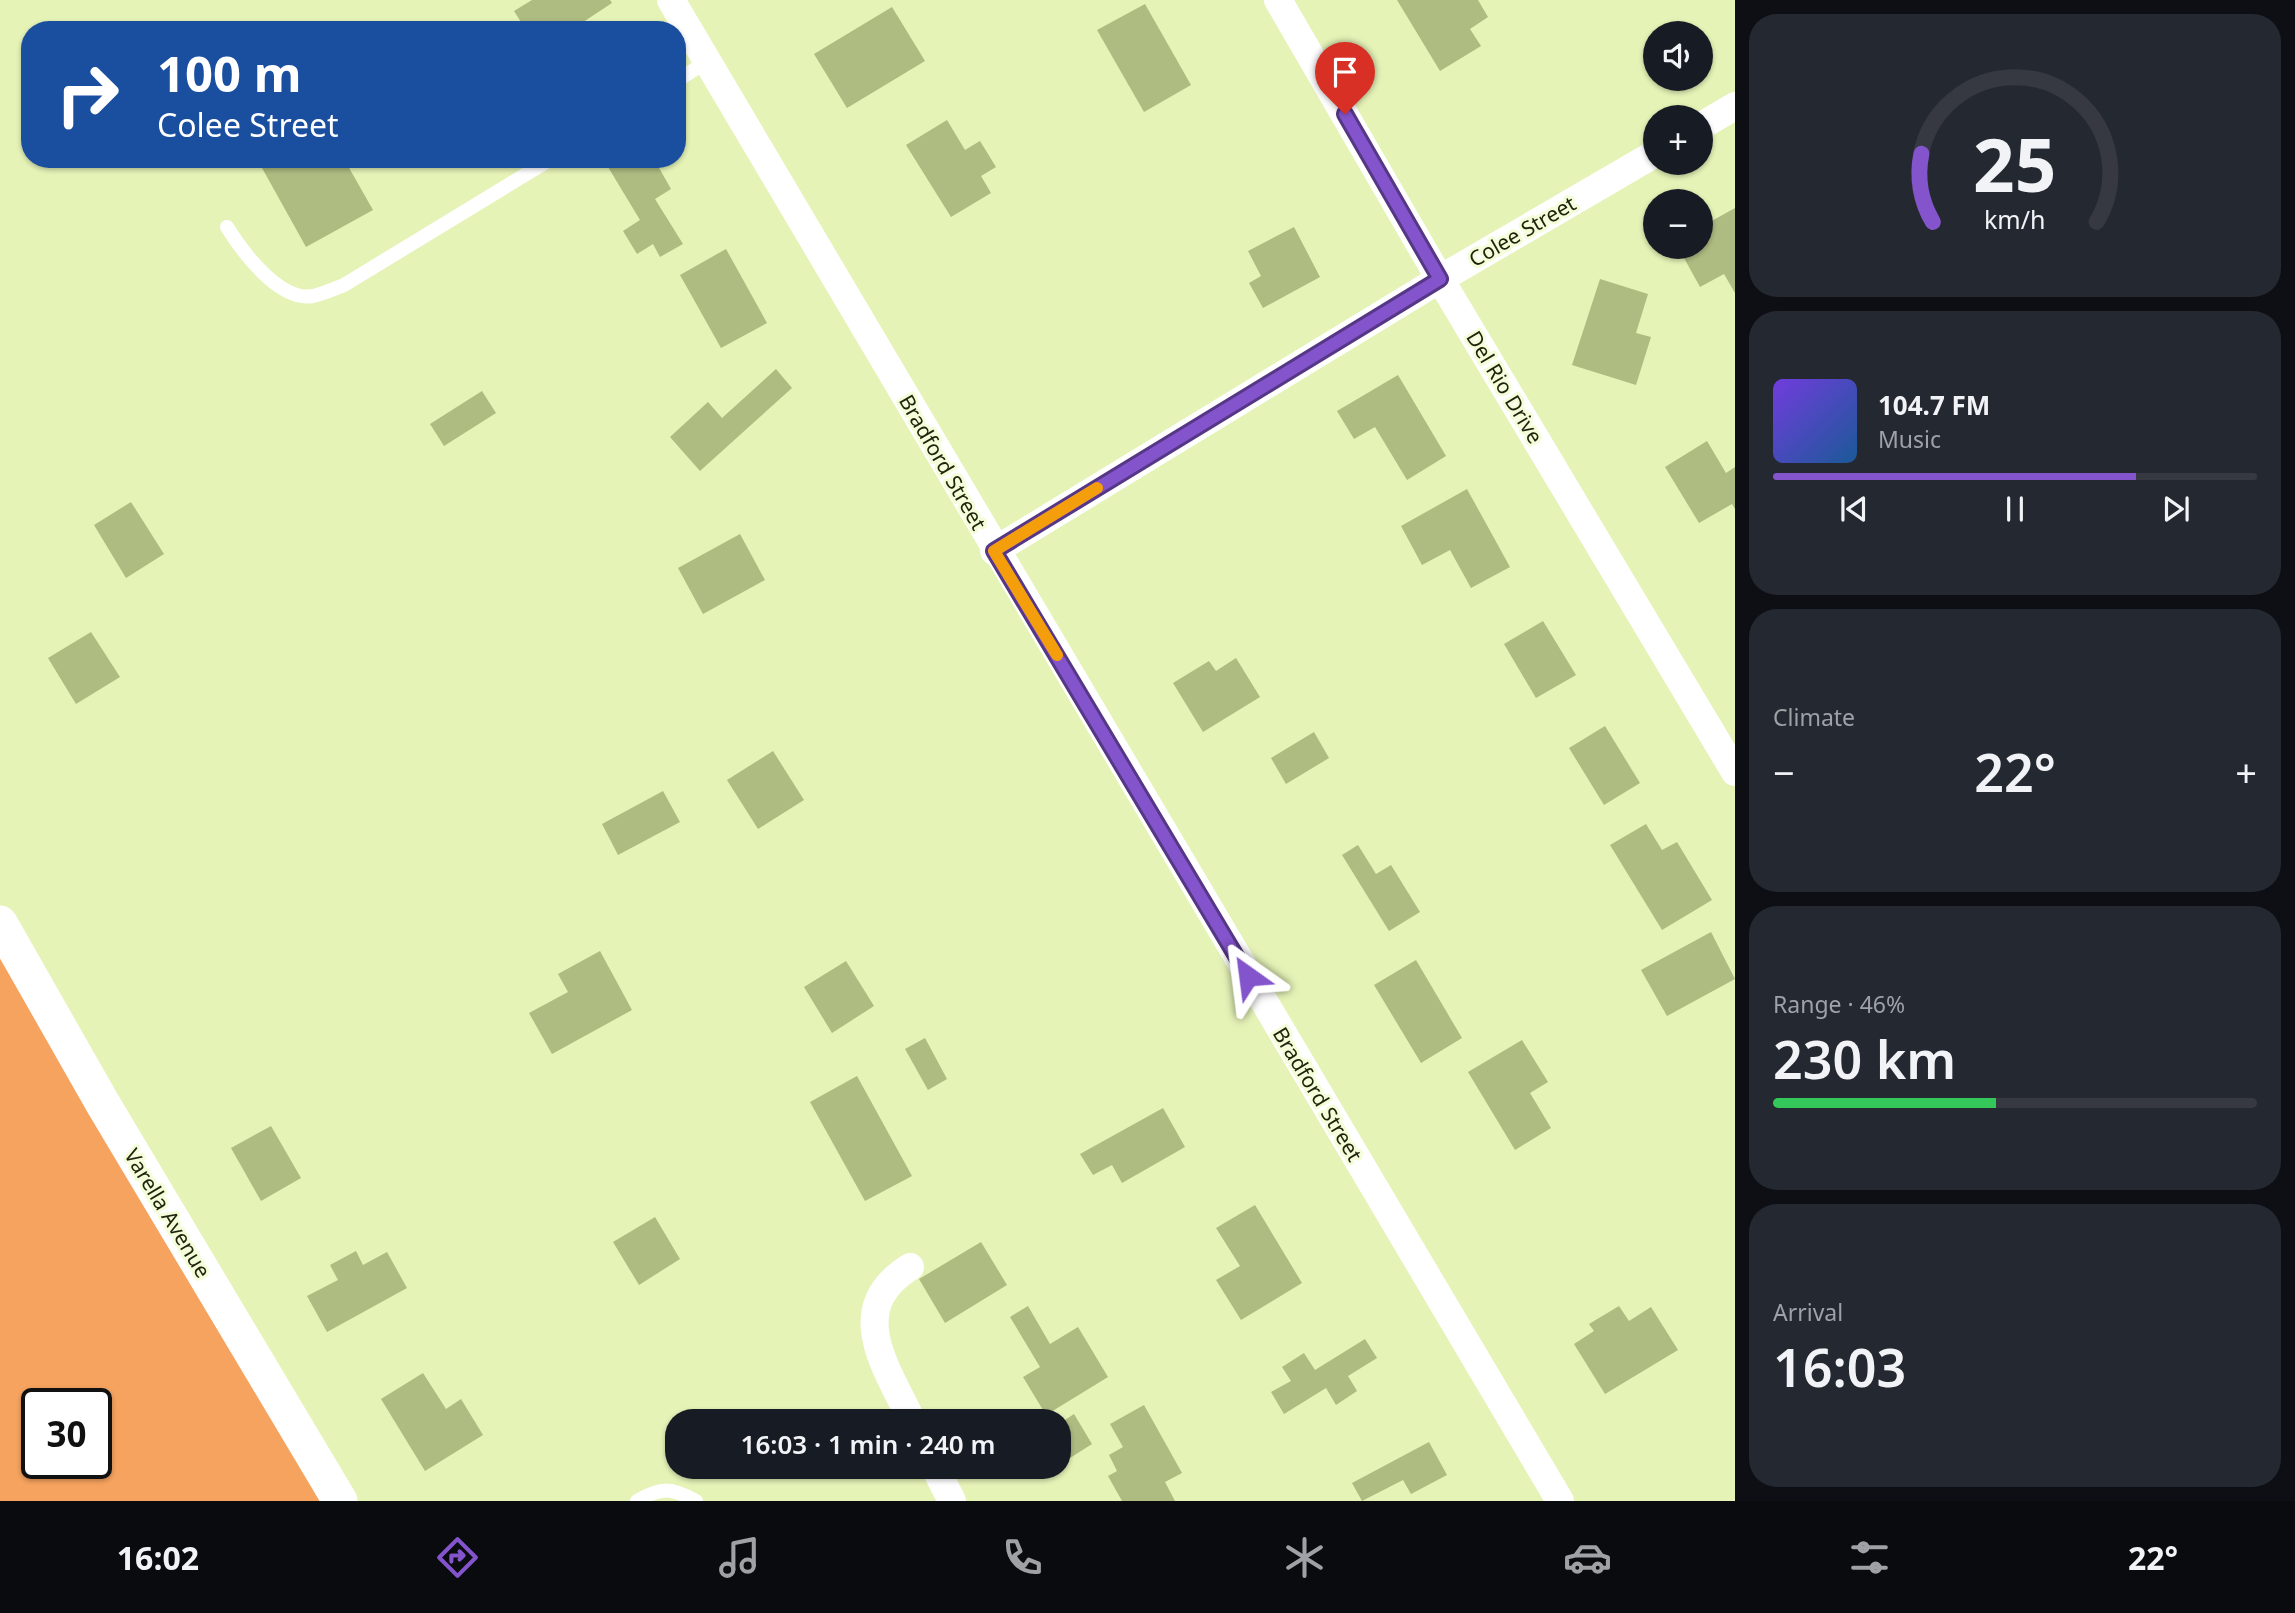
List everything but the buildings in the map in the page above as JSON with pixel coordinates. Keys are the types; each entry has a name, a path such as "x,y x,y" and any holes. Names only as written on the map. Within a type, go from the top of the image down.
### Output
{"street":[{"name":"Bradford Street","path":"671,0 683,21"},
{"name":"Del Rio Drive","path":"1278,0 1440,279 1735,772"},
{"name":"Bradford Street","path":"686,25 994,551 1560,1501"},
{"path":"1713,119 1735,106"},
{"name":"Colee Street","path":"994,551 1440,279 1643,161"},
{"name":"Varella Avenue","path":"0,923 103,1104 340,1501"},
{"path":"906,1409 875,1341 873,1315 883,1290 895,1276 910,1267"},
{"path":"941,1479 952,1501"}],"lane":[{"path":"686,74 707,61"},
{"path":"227,227 243,252 263,275 284,288 310,297 344,285 536,168"},
{"path":"637,1501 657,1489 681,1493 696,1501"}],"shaded area":[{"path":"0,957 320,1501 0,1501"}],"slow traffic":[{"path":"1057,655 994,551 1097,488"}],"route":[{"path":"1248,976 994,551 1440,279 1345,114"}]}
